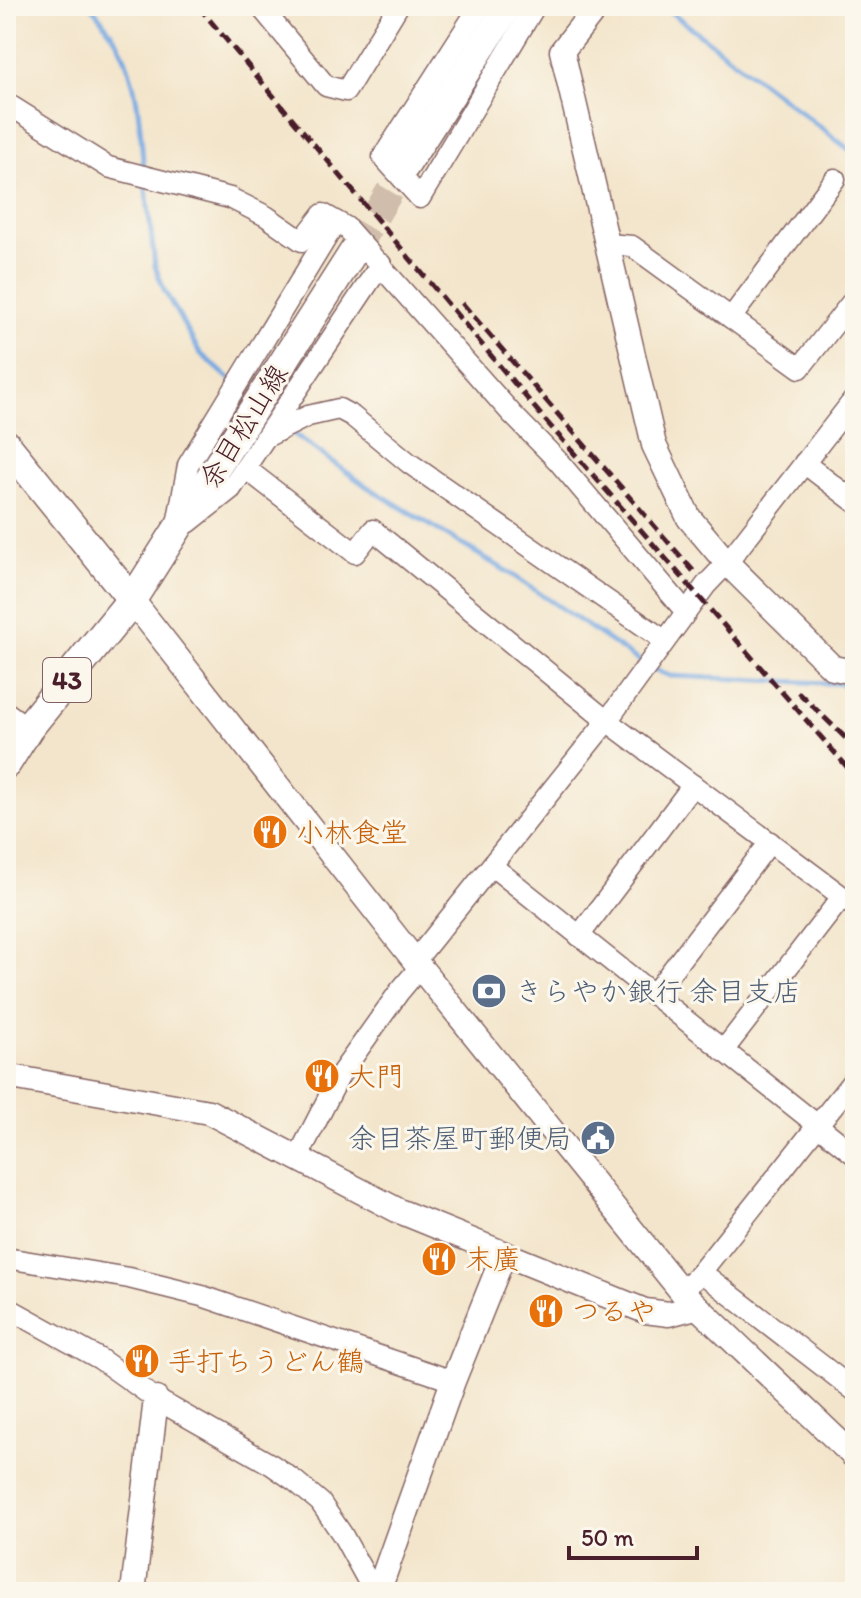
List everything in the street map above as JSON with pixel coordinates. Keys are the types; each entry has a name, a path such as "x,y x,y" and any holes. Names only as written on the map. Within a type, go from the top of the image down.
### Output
{"main road":[{"path":"405,166 508,6"},
{"name":"余目松山線","path":"132,600 354,251"},
{"path":"6,444 132,600"},
{"name":"43","path":"6,763 17,720 132,600"}],"street":[{"path":"260,6 326,86 346,91 398,6"},
{"path":"480,6 383,157 420,198 535,6"},
{"path":"597,6 562,51 654,445 689,518 727,563 833,668 855,672"},
{"path":"6,103 108,167 230,198 266,216 302,241 323,214 346,227 512,414 558,461 686,612"},
{"path":"731,318 835,179"},
{"path":"175,533 188,465 336,222"},
{"path":"607,244 632,246 800,368 855,298"},
{"path":"175,533 231,489 381,264"},
{"path":"297,1159 340,1075 417,964 607,721 664,640 855,398"},
{"path":"266,437 308,416 339,409 409,463 664,640"},
{"path":"804,463 855,502"},
{"path":"245,468 355,553 373,530 607,721 848,902 723,1051"},
{"path":"132,600 417,964 689,1299 855,1457"},
{"path":"579,936 693,785"},
{"path":"653,995 770,842"},
{"path":"492,866 855,1155"},
{"path":"6,1076 209,1112 399,1211 645,1311 669,1314 689,1299 701,1272 855,1078"},
{"path":"376,1592 453,1381 504,1254"},
{"path":"6,1258 129,1278 202,1296 453,1381"},
{"path":"701,1272 855,1391"},
{"path":"6,1307 100,1359 156,1399 272,1465 320,1502 376,1592"},
{"path":"133,1592 156,1399"}],"waterway":[{"path":"91,6 117,42 131,76 138,107 144,170"},
{"path":"663,6 855,154"},
{"path":"145,180 155,266 164,290 200,353 234,383"},
{"path":"290,431 366,486 511,574 642,663"},
{"path":"651,668 670,676 848,684 855,688"}],"tunnel":[{"path":"354,251 405,166"}],"railway":[{"path":"198,6 546,421 855,776"},
{"path":"462,303 695,573"},
{"path":"798,692 855,747"}],"place":[{"name":"小林食堂","path":"270,832"},
{"name":"きらやか銀行 余目支店","path":"489,991"},
{"name":"大門","path":"322,1076"},
{"name":"余目茶屋町郵便局","path":"598,1138"},
{"name":"末廣","path":"439,1259"},
{"name":"つるや","path":"546,1311"},
{"name":"手打ちうどん鶴","path":"142,1361"}]}
